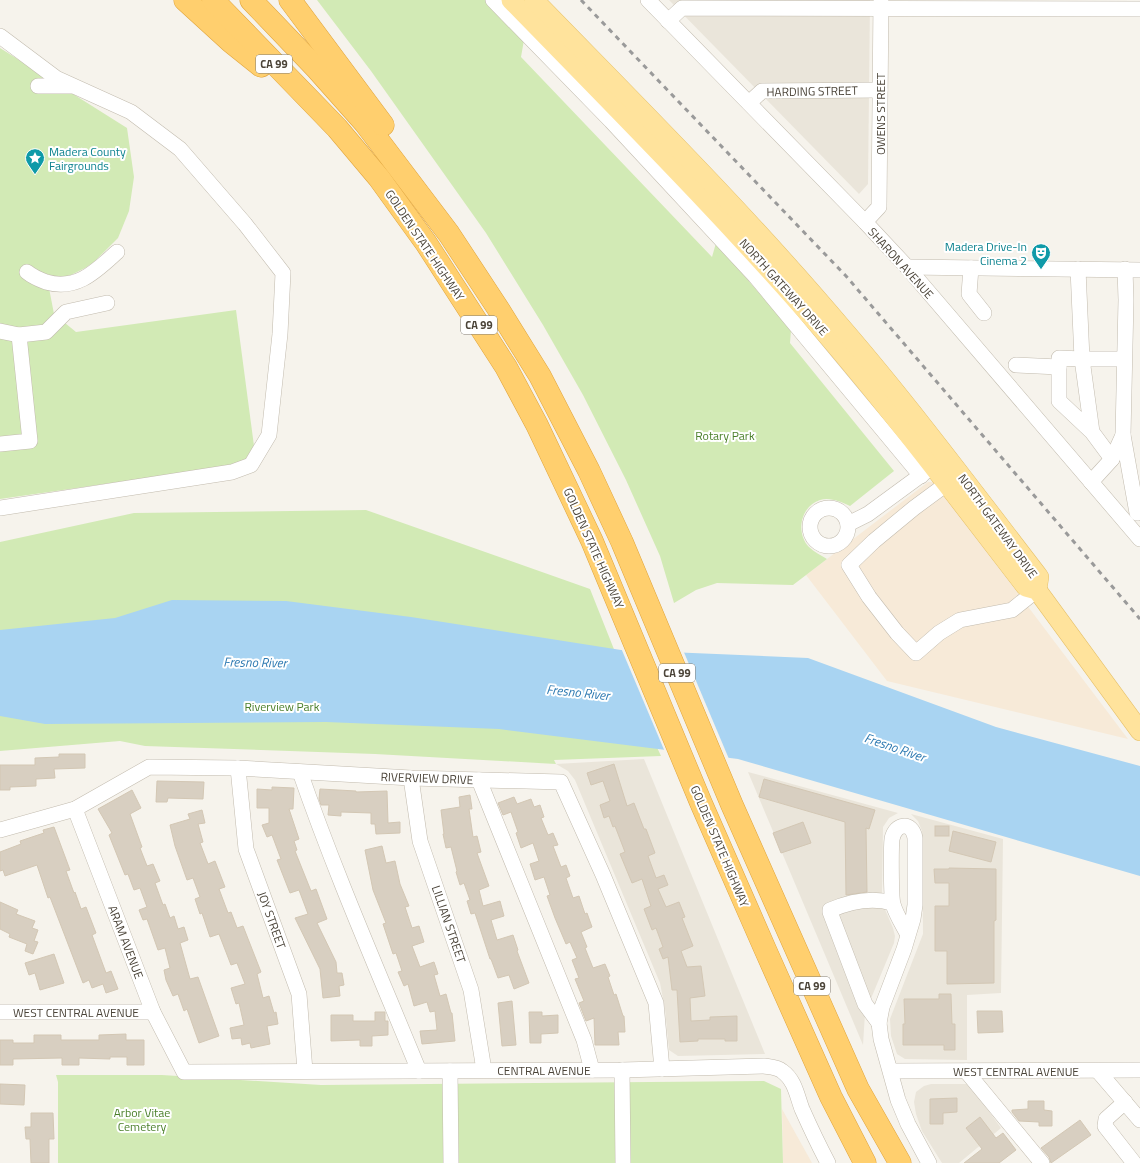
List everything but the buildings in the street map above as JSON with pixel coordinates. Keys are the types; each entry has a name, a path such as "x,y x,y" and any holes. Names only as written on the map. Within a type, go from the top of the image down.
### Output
{"highway":[{"path":"185,0 230,42 337,128"},
{"name":"GOLDEN STATE HIGHWAY","path":"213,0 337,128 379,178 426,243 506,367 537,425 592,541 701,803 828,1090 865,1163"},
{"name":"GOLDEN STATE HIGHWAY","path":"252,0 365,123 449,234 540,376 589,471 622,542 732,804 858,1089 900,1163"},
{"path":"290,0 384,125 449,234"}],"main road":[{"name":"NORTH GATEWAY DRIVE","path":"511,0 571,60 720,193 766,265 844,329 933,466 953,479 1039,577 1037,590 1140,731"},
{"name":"NORTH GATEWAY DRIVE","path":"534,0 571,60"}],"street":[{"path":"493,0 571,60 766,265 933,466 868,514 848,524"},
{"name":"SHARON AVENUE","path":"648,0 907,267 1140,539"},
{"path":"668,21 682,8 880,4 1140,9"},
{"name":"OWENS STREET","path":"864,222 879,207 880,4"},
{"path":"0,36 56,78 131,112 180,149 245,224 283,273 280,334 269,435 251,465 232,472 0,508"},
{"path":"38,86 75,86"},
{"name":"HARDING STREET","path":"749,103 762,91 880,90"},
{"path":"27,272 34,278 57,285 73,284 96,271 117,252"},
{"path":"907,267 1140,270"},
{"path":"971,268 969,294 984,313"},
{"path":"1078,269 1082,359 1092,432"},
{"path":"1123,519 1139,513 1123,435 1126,300 1125,269"},
{"path":"73,284 78,309"},
{"path":"0,331 19,335 46,332 66,312 107,303"},
{"path":"0,444 30,441 19,335"},
{"path":"1112,459 1092,432 1059,401 1059,358 1124,359"},
{"path":"1016,365 1059,367"},
{"path":"1091,482 1112,459 1123,435"},
{"path":"953,479 914,508 874,541 849,565 869,597 897,633 916,653 939,633 960,620 1012,610 1037,590"},
{"name":"RIVERVIEW DRIVE","path":"0,830 75,809 149,767 238,768 411,778 561,782 656,1003 662,1069"},
{"name":"JOY STREET","path":"238,768 246,849 299,994 305,1071"},
{"path":"300,772 314,812 418,1071"},
{"name":"LILLIAN STREET","path":"411,778 420,841 471,990 484,1070"},
{"path":"479,780 584,1040 592,1070"},
{"name":"ARAM AVENUE","path":"75,809 153,1012 184,1072 305,1071"},
{"path":"908,935 892,903 892,839 898,828 903,826 909,827 914,831 915,905 913,919 904,949 882,1007 879,1023 881,1039 898,1100 908,1124 929,1163"},
{"path":"879,1023 865,1004 830,910 854,902 885,901 892,903"},
{"name":"WEST CENTRAL AVENUE","path":"0,1012 153,1012"},
{"name":"CENTRAL AVENUE","path":"305,1071 622,1070 773,1067 782,1070 790,1078 802,1108 828,1163"},
{"path":"450,1070 451,1163"},
{"path":"622,1070 623,1163"},
{"name":"WEST CENTRAL AVENUE","path":"891,1071 1140,1070"},
{"path":"966,1071 1042,1163"},
{"path":"1098,1071 1140,1120"},
{"path":"1125,1102 1106,1119 1105,1126 1134,1163"}],"shaded area":[{"path":"669,0 870,0 868,184 859,194"},
{"path":"928,482 934,482 1128,739 887,681 806,575"},
{"path":"644,759 765,1054 678,1056 669,1050 665,1009 660,983 575,780 568,771 556,764"},
{"path":"748,772 898,813 889,818 883,827 882,894 884,907 895,936 894,943 865,1013 863,1045"},
{"path":"911,814 1003,839 1001,993 967,995 967,1060 905,1059 897,1054 891,1036 890,1019 923,934 922,831 918,821"},
{"path":"931,1084 969,1084 1001,1128 959,1163 942,1163 922,1131 916,1114 914,1102 916,1092 924,1086"},
{"path":"782,1109 812,1163 783,1163"}],"green space":[{"name":"Rotary Park","path":"317,0 485,0 524,40 521,57 712,257 716,243 791,330 790,343 894,471 850,506 835,500 824,499 813,503 808,508 802,520 802,534 809,547 827,559 793,585 717,583 696,590 674,603 660,556 626,480 583,395 543,325 486,233 371,71"},
{"path":"0,48 127,128 134,177 129,211 118,238 94,262 71,275 56,279 49,288 54,314 76,332 236,310 254,446 246,459 230,466 0,499"},
{"name":"Riverview Park","path":"366,510 590,589 629,687 661,756 554,760 556,764 375,754 145,746 120,741 0,751 0,542 134,513"},
{"name":"Arbor Vitae Cemetery","path":"56,1075 162,1075 321,1085 764,1081 781,1089 783,1163 58,1163 58,1082"}],"water":[{"name":"Fresno River","path":"172,600 286,601 411,617 621,650 808,658 996,727 1140,766 1140,876 738,759 499,729 326,722 45,724 0,716 0,630 115,618"}],"pier":[{"path":"621,648 683,650 729,759 665,752"}],"railway":[{"path":"581,0 846,276 1140,619"}],"place":[{"name":"Madera County Fairgrounds","path":"35,175"},
{"name":"Madera Drive-In Cinema 2","path":"1041,270"}]}
